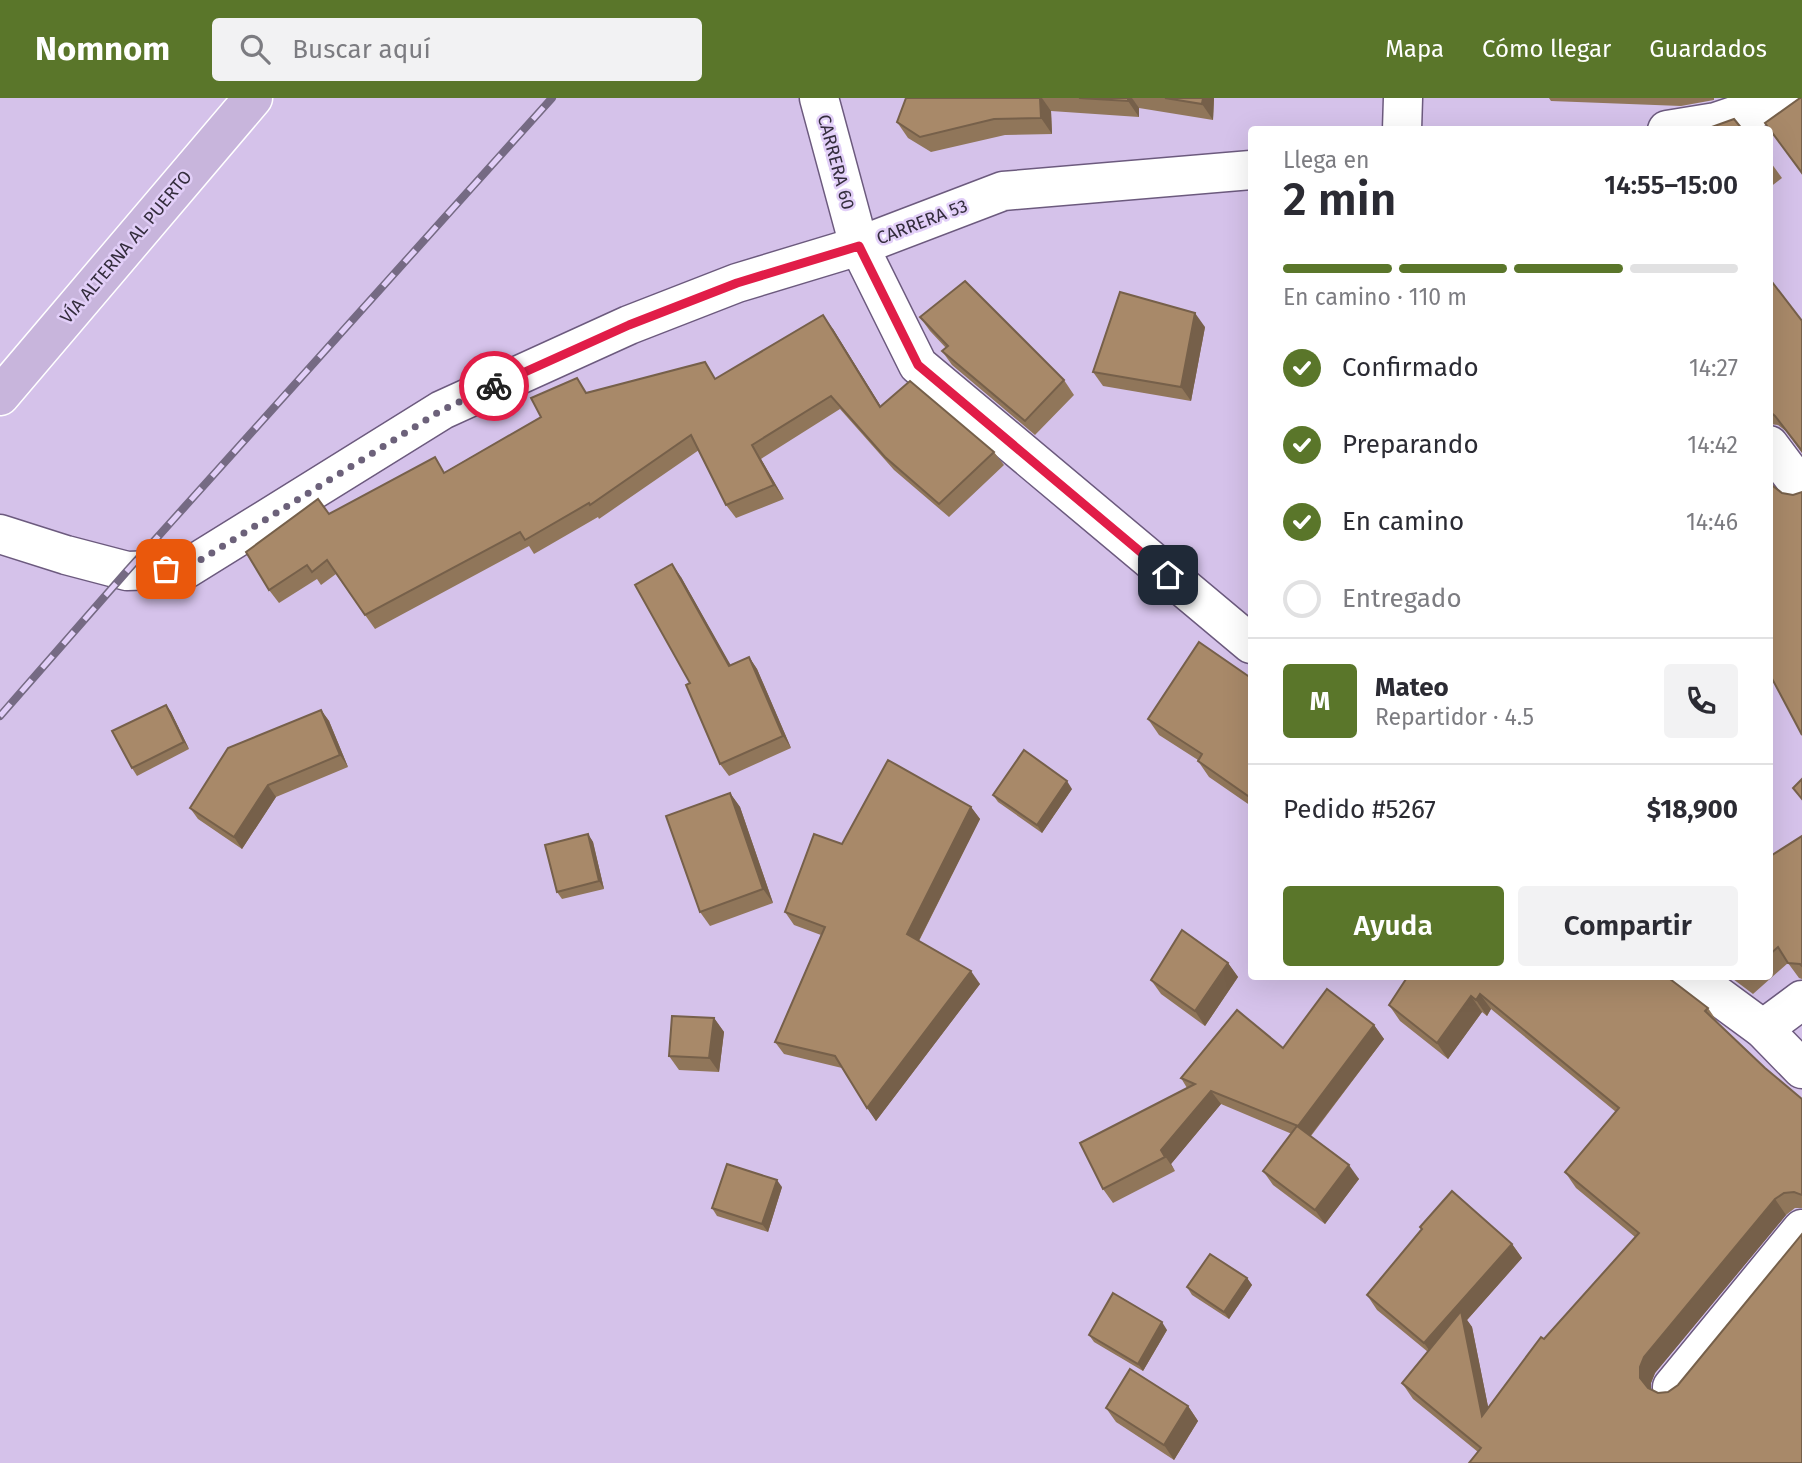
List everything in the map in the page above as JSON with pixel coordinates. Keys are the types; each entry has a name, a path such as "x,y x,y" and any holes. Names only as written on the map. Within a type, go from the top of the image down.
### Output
{"main road":[{"name":"VÍA ALTERNA AL PUERTO","path":"0,396 253,98"}],"street":[{"name":"CARRERA 60","path":"819,98 859,246 918,365 1248,641"},
{"path":"1402,126 1403,98"},
{"path":"1692,126 1716,122 1787,98"},
{"name":"CARRERA 53","path":"0,534 127,571 186,569 442,410 629,325 737,283 859,246 1003,191 1248,170"},
{"path":"1773,449 1802,489"},
{"path":"1696,980 1763,1029 1802,1069"},
{"path":"1763,1029 1802,1000"},
{"path":"1672,1387 1802,1229"}],"building":[{"path":"906,98 1040,98 1041,118 994,119 920,137 897,122"},
{"path":"1079,98 1128,98 1128,101"},
{"path":"1165,98 1203,98 1202,104"},
{"path":"1802,98 1802,173 1773,134 1773,126 1765,123"},
{"path":"1734,119 1740,126 1715,126"},
{"path":"965,281 1064,380 1025,421 942,351 948,346 920,317"},
{"path":"1773,283 1802,321 1802,451 1775,416"},
{"path":"1120,292 1195,313 1181,387 1093,372"},
{"path":"823,315 880,407 910,381 994,452 939,504 885,457 831,396 752,445 774,485 726,505 691,435 590,505 589,503 525,540 520,532 365,615 327,560 312,572 307,565 269,590 246,552 318,499 329,514 435,457 444,473 541,417 531,398 577,378 586,393 705,362 715,379"},
{"path":"1773,486 1782,493 1793,495 1802,492 1802,735 1773,681"},
{"path":"672,564 729,666 749,657 783,736 720,764 686,685 690,683 635,585"},
{"path":"1199,642 1248,676 1248,796 1198,761 1202,754 1148,719"},
{"path":"166,705 184,742 132,768 112,731"},
{"path":"321,710 340,755 268,785 234,837 190,808 228,748"},
{"path":"1024,750 1067,781 1037,825 993,795"},
{"path":"888,760 971,807 907,934 971,971 867,1108 835,1056 775,1042 825,927 785,912 814,834 842,844"},
{"path":"1802,779 1802,799 1793,788"},
{"path":"730,793 763,889 700,912 666,816"},
{"path":"588,834 599,881 557,892 545,845"},
{"path":"1802,836 1802,966 1788,963 1778,947 1773,951 1773,854"},
{"path":"1182,930 1228,963 1195,1011 1151,980"},
{"path":"1405,980 1671,980 1708,1008 1705,1011 1802,1099 1802,1195 1784,1193 1775,1199 1644,1357 1640,1378 1648,1388 1658,1393 1668,1392 1678,1385 1802,1234 1802,1463 1469,1463 1481,1448 1402,1383 1461,1311 1482,1416 1541,1337 1544,1339 1639,1233 1565,1172 1619,1108 1480,994 1476,1000 1471,996 1437,1043 1389,1005"},
{"path":"1327,989 1374,1025 1298,1126 1211,1091 1161,1150 1165,1157 1103,1189 1080,1143 1195,1084 1181,1078 1237,1010 1283,1048"},
{"path":"672,1016 714,1018 709,1058 669,1056"},
{"path":"1297,1126 1349,1165 1315,1210 1263,1171"},
{"path":"727,1164 777,1180 762,1224 712,1208"},
{"path":"1452,1191 1512,1244 1424,1343 1367,1295"},
{"path":"1210,1254 1247,1278 1224,1312 1187,1287"},
{"path":"1113,1293 1162,1322 1138,1364 1089,1335"},
{"path":"1130,1369 1188,1406 1164,1445 1106,1408"}],"railway":[{"path":"0,716 552,98"}],"way so far":[{"path":"166,569 186,569 442,410 494,386"}],"route":[{"path":"494,386 629,325 737,283 859,246 918,365 1168,575"}]}
